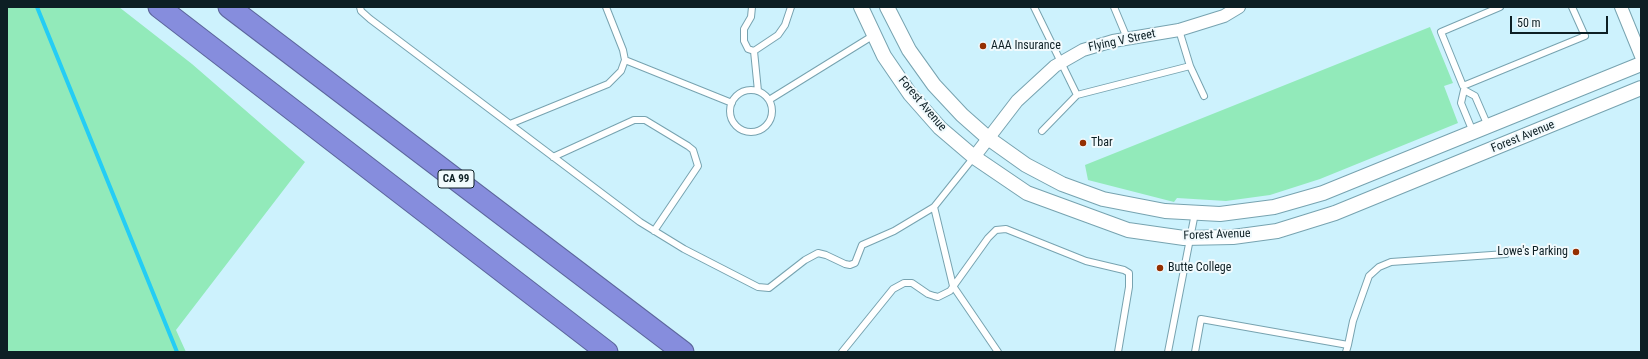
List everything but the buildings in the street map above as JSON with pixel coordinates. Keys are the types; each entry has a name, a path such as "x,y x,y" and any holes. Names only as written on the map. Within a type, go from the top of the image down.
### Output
{"highway":[{"path":"159,7 607,352"},
{"name":"CA 99","path":"229,7 683,352"},
{"path":"547,306 579,345 587,352"}],"street":[{"name":"Forest Avenue","path":"861,7 884,56 910,94 940,128 974,157 1027,193 1128,230 1191,238 1233,237 1277,231 1335,213 1641,88"},
{"name":"Forest Avenue","path":"887,7 909,50 934,85 962,115 988,138 1026,165 1062,184 1103,199 1165,211 1220,214 1274,207 1309,197 1641,64"},
{"name":"Flying V Street","path":"974,157 1017,101 1061,62 1083,50 1127,38 1179,30 1223,11 1239,7"},
{"path":"1621,7 1641,56"}],"lane":[{"path":"360,7 361,11 370,19 654,231 684,249 758,287 769,288 805,260 818,252 826,254 845,264 850,265 855,263 862,245 894,231 934,207 974,157"},
{"path":"510,124 608,84 621,71 626,60 606,7"},
{"path":"752,7 751,17 744,29 744,41 748,49 754,51"},
{"path":"754,51 778,35 785,25 791,7"},
{"path":"1034,7 1077,95"},
{"path":"1114,7 1127,38"},
{"path":"1488,126 1475,96 1464,88 1441,32 1500,7"},
{"path":"1464,88 1584,36 1572,7"},
{"path":"1179,30 1190,66 1204,96"},
{"path":"769,100 874,35"},
{"path":"754,51 758,91"},
{"path":"626,60 732,103"},
{"path":"1042,131 1077,95 1190,66"},
{"path":"1464,88 1461,103 1473,132"},
{"path":"744,91 758,91 769,100 772,113 766,126 754,132 747,132 735,125 730,113 732,103 738,94 744,91"},
{"path":"553,157 634,120 645,120 688,146 693,150 698,166 654,231"},
{"path":"934,207 953,286 998,352"},
{"path":"1168,352 1195,213"},
{"path":"842,352 893,289 904,283 912,283 928,294 938,296 950,291 996,230 1006,229 1086,261 1124,270 1129,274 1129,287 1118,352"},
{"path":"1346,352 1353,321 1369,276 1379,267 1391,262 1506,254"},
{"path":"1195,352 1201,319 1348,345"}],"green space":[{"path":"7,7 119,7 192,64 305,162 176,330 186,352 7,352"},
{"path":"1430,27 1453,83 1444,86 1458,123 1320,179 1270,195 1226,201 1177,198 1174,202 1088,180 1085,165"}],"waterway":[{"path":"37,7 177,352"}],"place":[{"name":"AAA Insurance","path":"983,46"},
{"name":"Tbar","path":"1083,143"},
{"name":"Lowe's Parking","path":"1576,252"},
{"name":"Butte College","path":"1160,268"}]}
